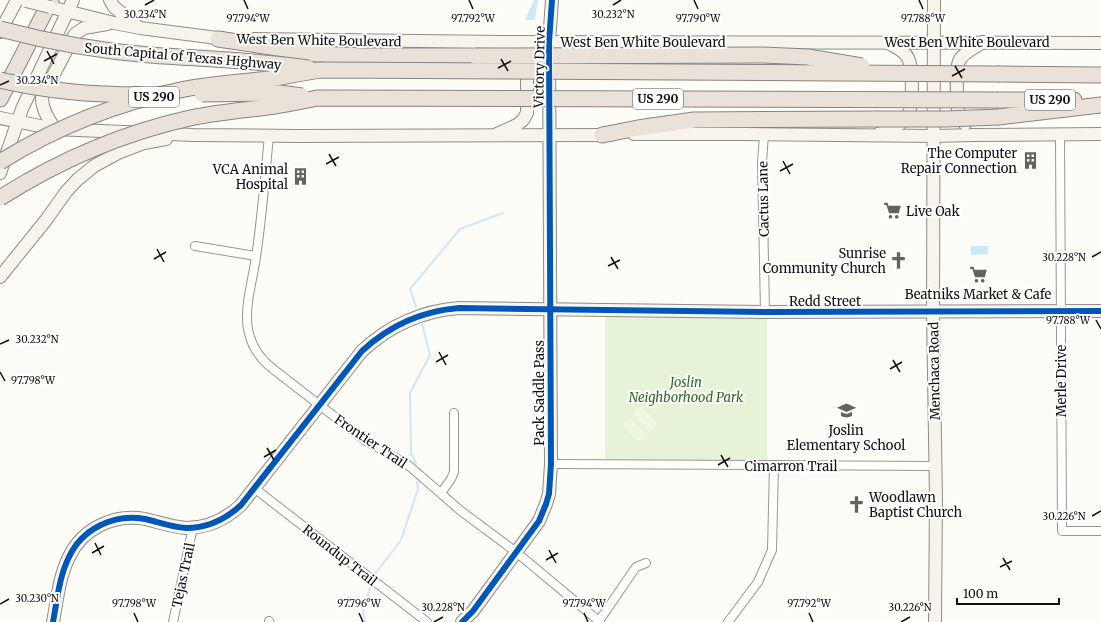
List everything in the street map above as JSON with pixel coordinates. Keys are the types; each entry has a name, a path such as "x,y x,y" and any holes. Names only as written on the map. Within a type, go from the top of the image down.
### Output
{"highway":[{"path":"0,76 26,0"},
{"path":"0,99 59,7"},
{"name":"South Capital of Texas Highway","path":"0,30 82,47 149,55 276,63 320,70"},
{"path":"218,39 317,54 370,56 763,55 808,57 908,73"},
{"name":"US 290","path":"0,162 42,138 85,119 136,101 198,87 269,79 320,70 1101,75"},
{"path":"0,80 74,92 131,95 280,93 317,98"},
{"name":"US 290","path":"0,198 21,184 63,163 98,147 146,131 197,117 233,110 274,106 317,98 1101,100"},
{"path":"602,135 694,120 946,119 999,117 1101,105"}],"main road":[{"path":"0,30 26,0 59,7 73,0"},
{"path":"110,0 114,7 140,28"},
{"name":"Victory Drive","path":"549,135 549,42 552,0"},
{"name":"Menchaca Road","path":"934,0 933,312 936,466 935,622"},
{"path":"0,173 17,121 59,7"},
{"name":"West Ben White Boulevard","path":"59,7 114,23 218,39 502,42 1101,43"},
{"path":"55,129 47,118 42,106 42,97 75,34 84,28 114,23"},
{"path":"494,135 517,125 523,120 527,113 527,70 524,58 516,49 502,42"},
{"path":"875,135 906,120 910,111 911,70 908,58 901,50 887,42"},
{"path":"974,135 959,116 957,66 960,59 966,53 983,42"},
{"path":"1,118 55,129 193,135 764,134 934,136 1101,134"},
{"path":"0,277 46,220 66,192 77,180 94,166 118,152 144,143 193,135"},
{"name":"Pack Saddle Pass","path":"462,622 473,611 533,530 543,513 549,494 551,464 549,135"},
{"name":"Redd Street","path":"193,528 209,525 226,517 241,505 353,360 368,345 386,332 414,318 439,311 459,308 765,312 1101,311"},
{"path":"53,622 68,558 79,541 95,528 115,520 132,518 144,519 179,527 193,528"}],"street":[{"name":"Cactus Lane","path":"764,134 762,162 765,312"},
{"name":"Merle Drive","path":"1060,135 1062,531 1101,531"},
{"name":"Frontier Trail","path":"269,136 256,256 247,313 248,327 252,342 261,358 266,364 376,447 407,464 462,511 516,552 600,621"},
{"path":"195,246 256,256"},
{"path":"441,493 454,472 454,413"},
{"name":"Cimarron Trail","path":"551,464 936,466"},
{"path":"728,622 758,582 772,550 774,465"},
{"name":"Roundup Trail","path":"254,488 427,622"},
{"name":"Tejas Trail","path":"173,622 193,528"},
{"path":"600,621 636,567 646,563"}],"green space":[{"name":"Joslin Neighborhood Park","path":"605,317 767,317 767,462 605,461"},
{"path":"641,406 658,424 650,432 633,414"},
{"path":"630,418 647,435 639,443 622,425"}],"water":[{"path":"534,0 538,0 535,20 525,20"},
{"path":"971,246 988,246 988,254 971,255"}],"waterway":[{"path":"416,307 410,289 460,229 503,213"},
{"path":"416,464 411,453 410,393 430,355 422,324"},
{"path":"375,574 401,540 418,489 417,482"},
{"path":"365,622 363,611 370,588"}],"cycle path":[{"path":"462,622 473,611 539,521 549,494 551,464 549,42 552,0"},
{"path":"53,622 63,573 69,557 82,538 100,525 122,518 145,519 170,526 186,528 202,526 216,522 223,518 241,505 362,351 395,327 432,312 459,308 765,312 1101,311"}],"place":[{"name":"The Computer Repair Connection","path":"1030,160"},
{"name":"VCA Animal Hospital","path":"301,176"},
{"name":"Live Oak","path":"893,211"},
{"name":"Sunrise Community Church","path":"899,260"},
{"name":"Beatniks Market & Cafe","path":"978,275"},
{"name":"Joslin Elementary School","path":"846,411"},
{"name":"Woodlawn Baptist Church","path":"856,504"}]}
